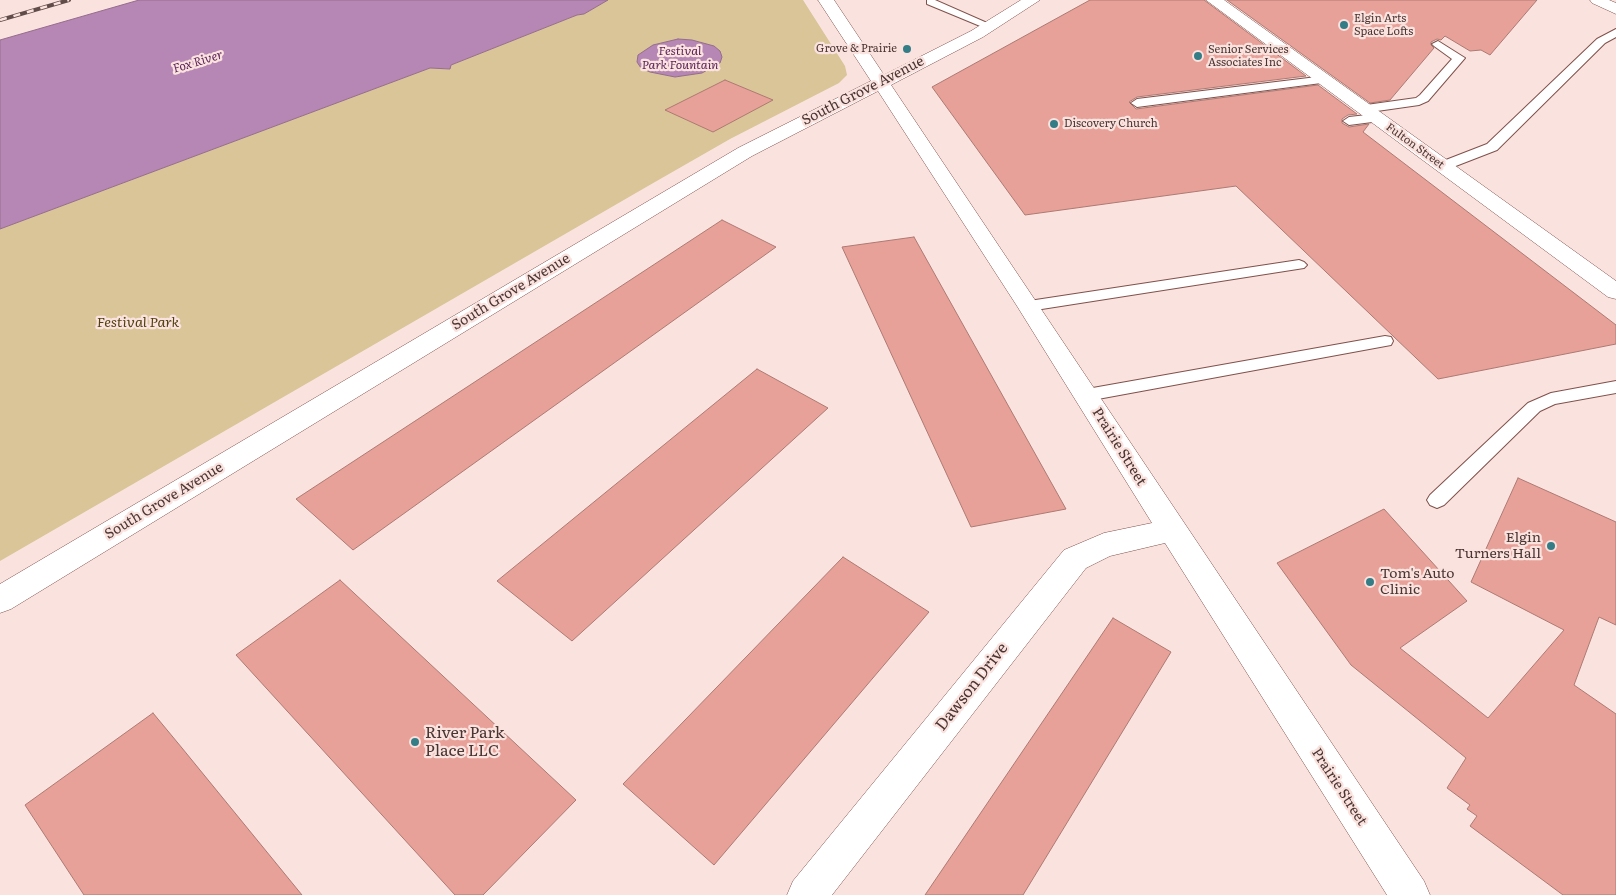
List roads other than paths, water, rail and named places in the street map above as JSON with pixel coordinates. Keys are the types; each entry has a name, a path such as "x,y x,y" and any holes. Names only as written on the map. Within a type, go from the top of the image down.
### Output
{"street":[{"name":"Prairie Street","path":"826,0 1030,306 1172,530 1410,895"},
{"name":"South Grove Avenue","path":"0,600 745,152 977,34 1032,0"},
{"name":"Fulton Street","path":"1214,0 1325,80 1363,116 1443,166 1616,292"},
{"path":"1597,0 1616,9"},
{"name":"Dawson Drive","path":"807,895 1018,627 1075,558 1104,545 1172,530"}],"lane":[{"path":"931,2 989,26"},
{"path":"1443,166 1492,147 1601,41 1616,32"},
{"path":"1363,116 1424,98 1459,58 1438,44"},
{"path":"1137,103 1325,80"},
{"path":"1030,306 1299,265"},
{"path":"1086,395 1385,341"},
{"path":"1437,500 1534,407 1551,399 1616,387"}],"water":[{"name":"Fox River","path":"139,0 608,0 584,14 577,15 451,65 450,69 430,68 0,229 0,40"},
{"name":"Festival Park Fountain","path":"678,39 692,40 714,46 720,51 722,57 720,63 702,73 675,77 650,72 641,68 637,62 638,55 653,45"}],"railway":[{"path":"0,20 69,0"}],"place":[{"name":"Elgin Arts Space Lofts","path":"1344,25"},
{"name":"Grove & Prairie","path":"907,49"},
{"name":"Senior Services Associates Inc","path":"1198,56"},
{"name":"Discovery Church","path":"1054,124"},
{"name":"Elgin Turners Hall","path":"1551,546"},
{"name":"Tom's Auto Clinic","path":"1370,582"},
{"name":"River Park Place LLC","path":"415,742"}],"park label":[{"name":"Festival Park","path":"138,323"}]}
